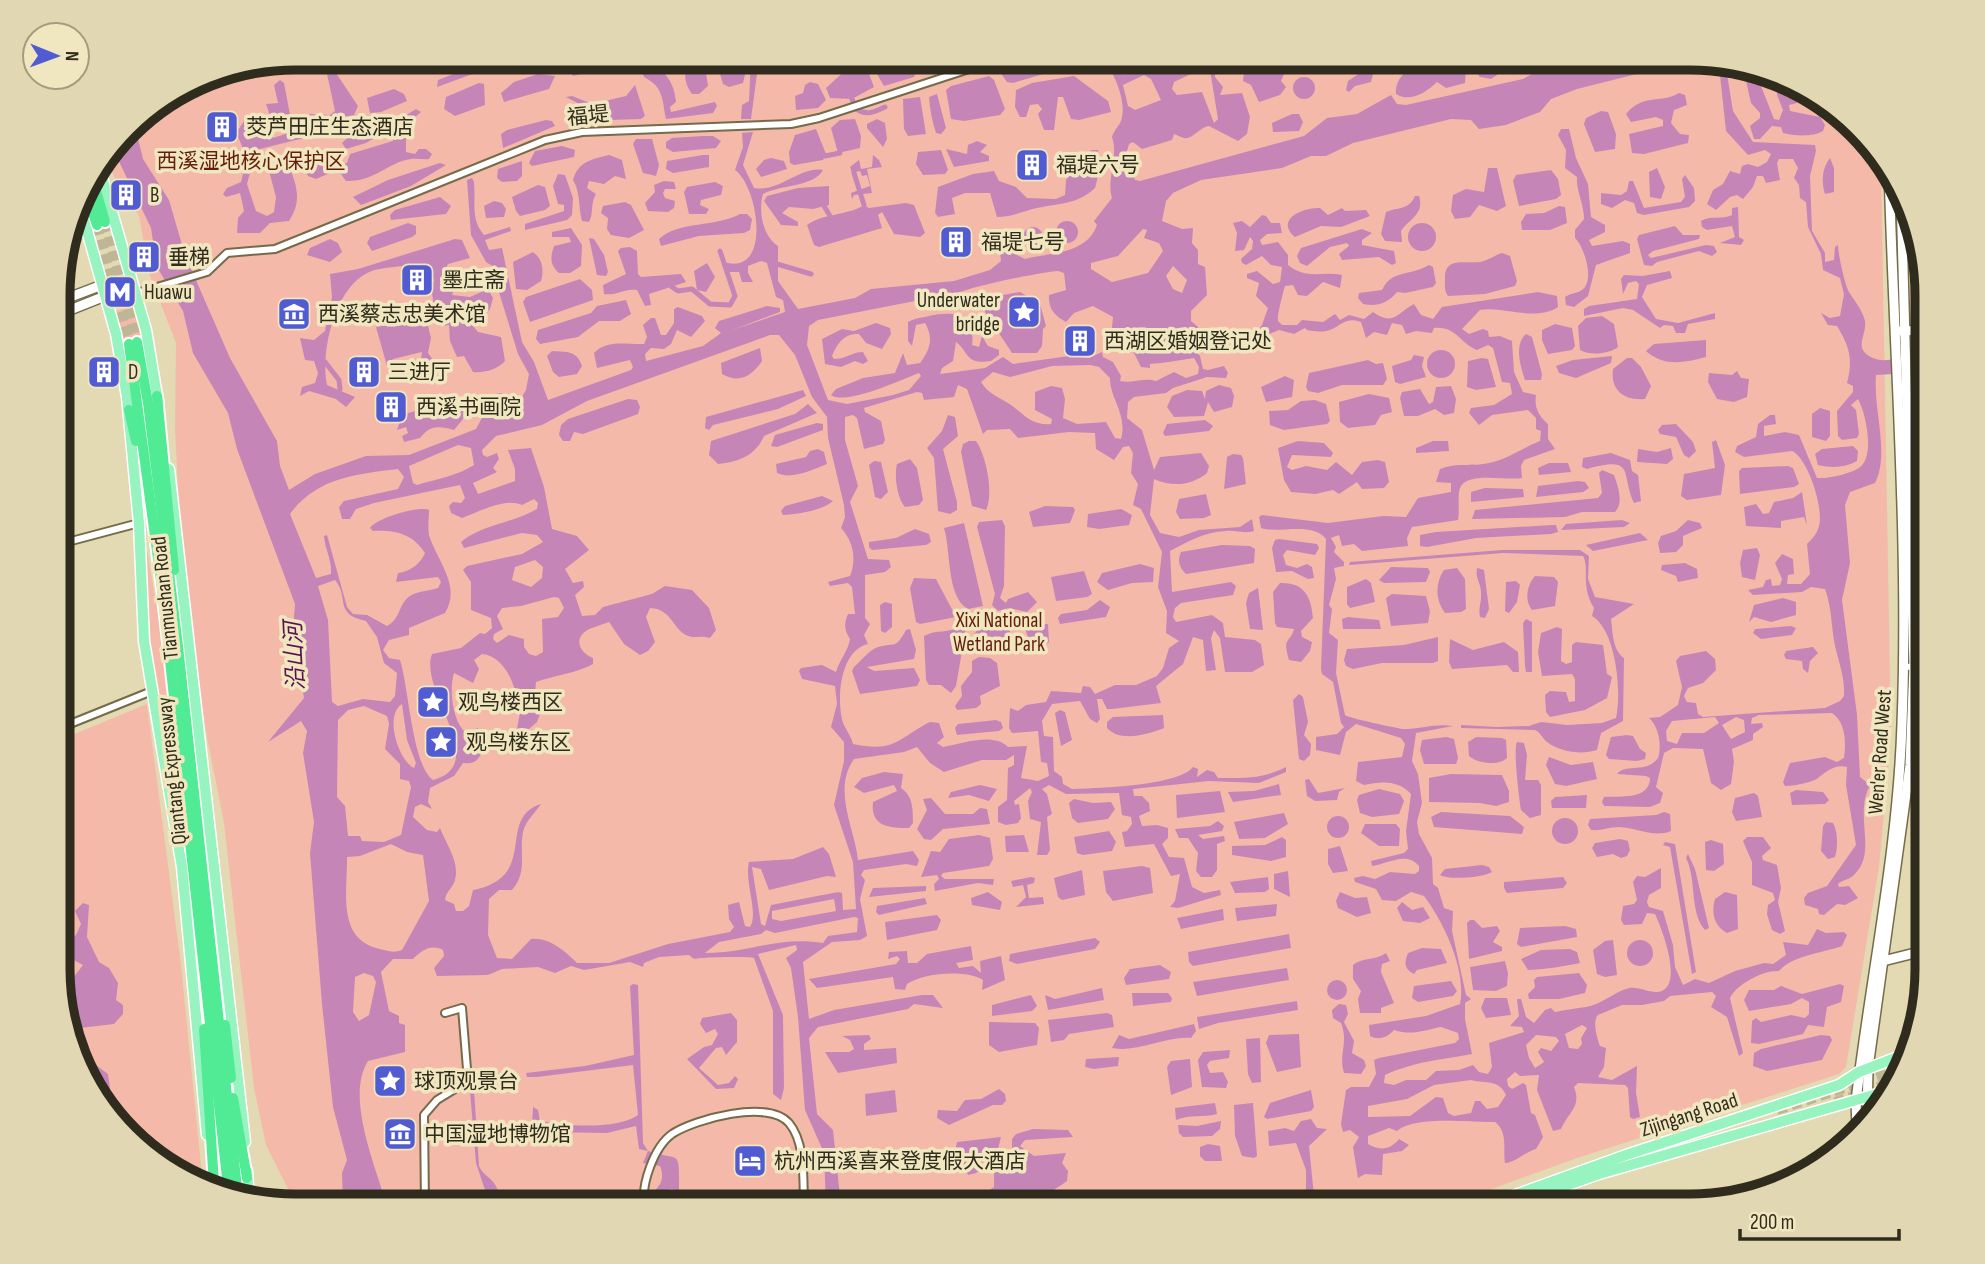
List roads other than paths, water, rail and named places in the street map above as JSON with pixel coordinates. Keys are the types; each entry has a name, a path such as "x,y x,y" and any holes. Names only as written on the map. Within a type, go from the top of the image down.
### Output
{"highway":[{"path":"90,201 101,224 99,185"},
{"name":"Qiantang Expressway","path":"228,1183 207,960 178,646 148,403 133,343 165,620 207,960 237,1186"},
{"path":"158,396 174,557 178,646"},
{"path":"129,410 135,430 147,522 165,620"},
{"path":"207,960 229,1050 232,1088 247,1178"},
{"path":"207,960 214,1178"}],"main road":[{"name":"Tianmushan Road","path":"101,181 137,293 158,396 186,611 249,1189"},
{"path":"1890,192 1894,355 1900,375"},
{"name":"Tianmushan Road","path":"84,219 116,334 129,410 139,523 142,617 182,867 202,1103 213,1178"},
{"path":"1900,375 1905,354 1902,220"},
{"path":"70,298 104,290 137,293"},
{"path":"70,309 104,290"},
{"path":"1894,331 1915,330"},
{"name":"Wen'er Road West","path":"1864,1070 1883,961 1910,765 1914,666 1900,375"},
{"name":"Wen'er Road West","path":"1858,1118 1900,766 1903,667 1900,375"},
{"path":"1883,961 1915,953"},
{"name":"Zijingang Road","path":"1518,1194 1615,1158 1839,1085 1864,1070 1897,1057"},
{"name":"Zijingang Road","path":"1543,1194 1598,1174 1877,1095"},
{"name":"Wen'er Road West","path":"1860,1100 1864,1111"}],"street":[{"name":"福堤","path":"137,293 207,272 227,253 275,249 374,212 545,140 582,132 791,124 966,70"},
{"path":"70,541 139,523"},
{"path":"1903,667 1914,666"},
{"path":"70,724 152,691"},
{"path":"425,1194 424,1115 437,1100 468,1081 462,1008 446,1010"},
{"path":"643,1194 660,1148 671,1135 688,1126 745,1112 765,1111 782,1118 796,1137 803,1194"}],"waterway":[{"path":"852,99 856,109 867,113 885,107"},
{"path":"825,156 840,153"},
{"path":"854,173 864,205"},
{"path":"824,206 830,216"},
{"path":"672,287 678,291 692,289 710,304 730,305 735,296 720,251"},
{"path":"777,264 811,274"},
{"path":"325,362 339,380 340,389"}],"tunnel":[{"path":"105,222 137,342"},
{"path":"97,225 129,344"},
{"path":"1777,1110 1889,1074"},
{"path":"1835,1102 1882,1086"}],"place":[{"name":"茭芦田庄生态酒店","path":"222,127"},
{"name":"福堤六号","path":"1032,165"},
{"name":"B","path":"126,195"},
{"name":"福堤七号","path":"956,242"},
{"name":"垂梯","path":"144,257"},
{"name":"墨庄斋","path":"417,280"},
{"name":"Huawu","path":"120,292"},
{"name":"Underwater bridge","path":"1024,312"},
{"name":"西溪蔡志忠美术馆","path":"294,314"},
{"name":"西湖区婚姻登记处","path":"1080,341"},
{"name":"D","path":"104,372"},
{"name":"三进厅","path":"364,372"},
{"name":"西溪书画院","path":"391,407"},
{"name":"观鸟楼西区","path":"433,702"},
{"name":"观鸟楼东区","path":"441,742"},
{"name":"球顶观景台","path":"390,1081"},
{"name":"中国湿地博物馆","path":"400,1134"},
{"name":"杭州西溪喜来登度假大酒店","path":"750,1161"}],"park label":[{"name":"西溪湿地核心保护区","path":"251,161"},
{"name":"Xixi National Wetland Park","path":"999,632"}],"water label":[{"name":"沿山河","path":"295,656"}]}
